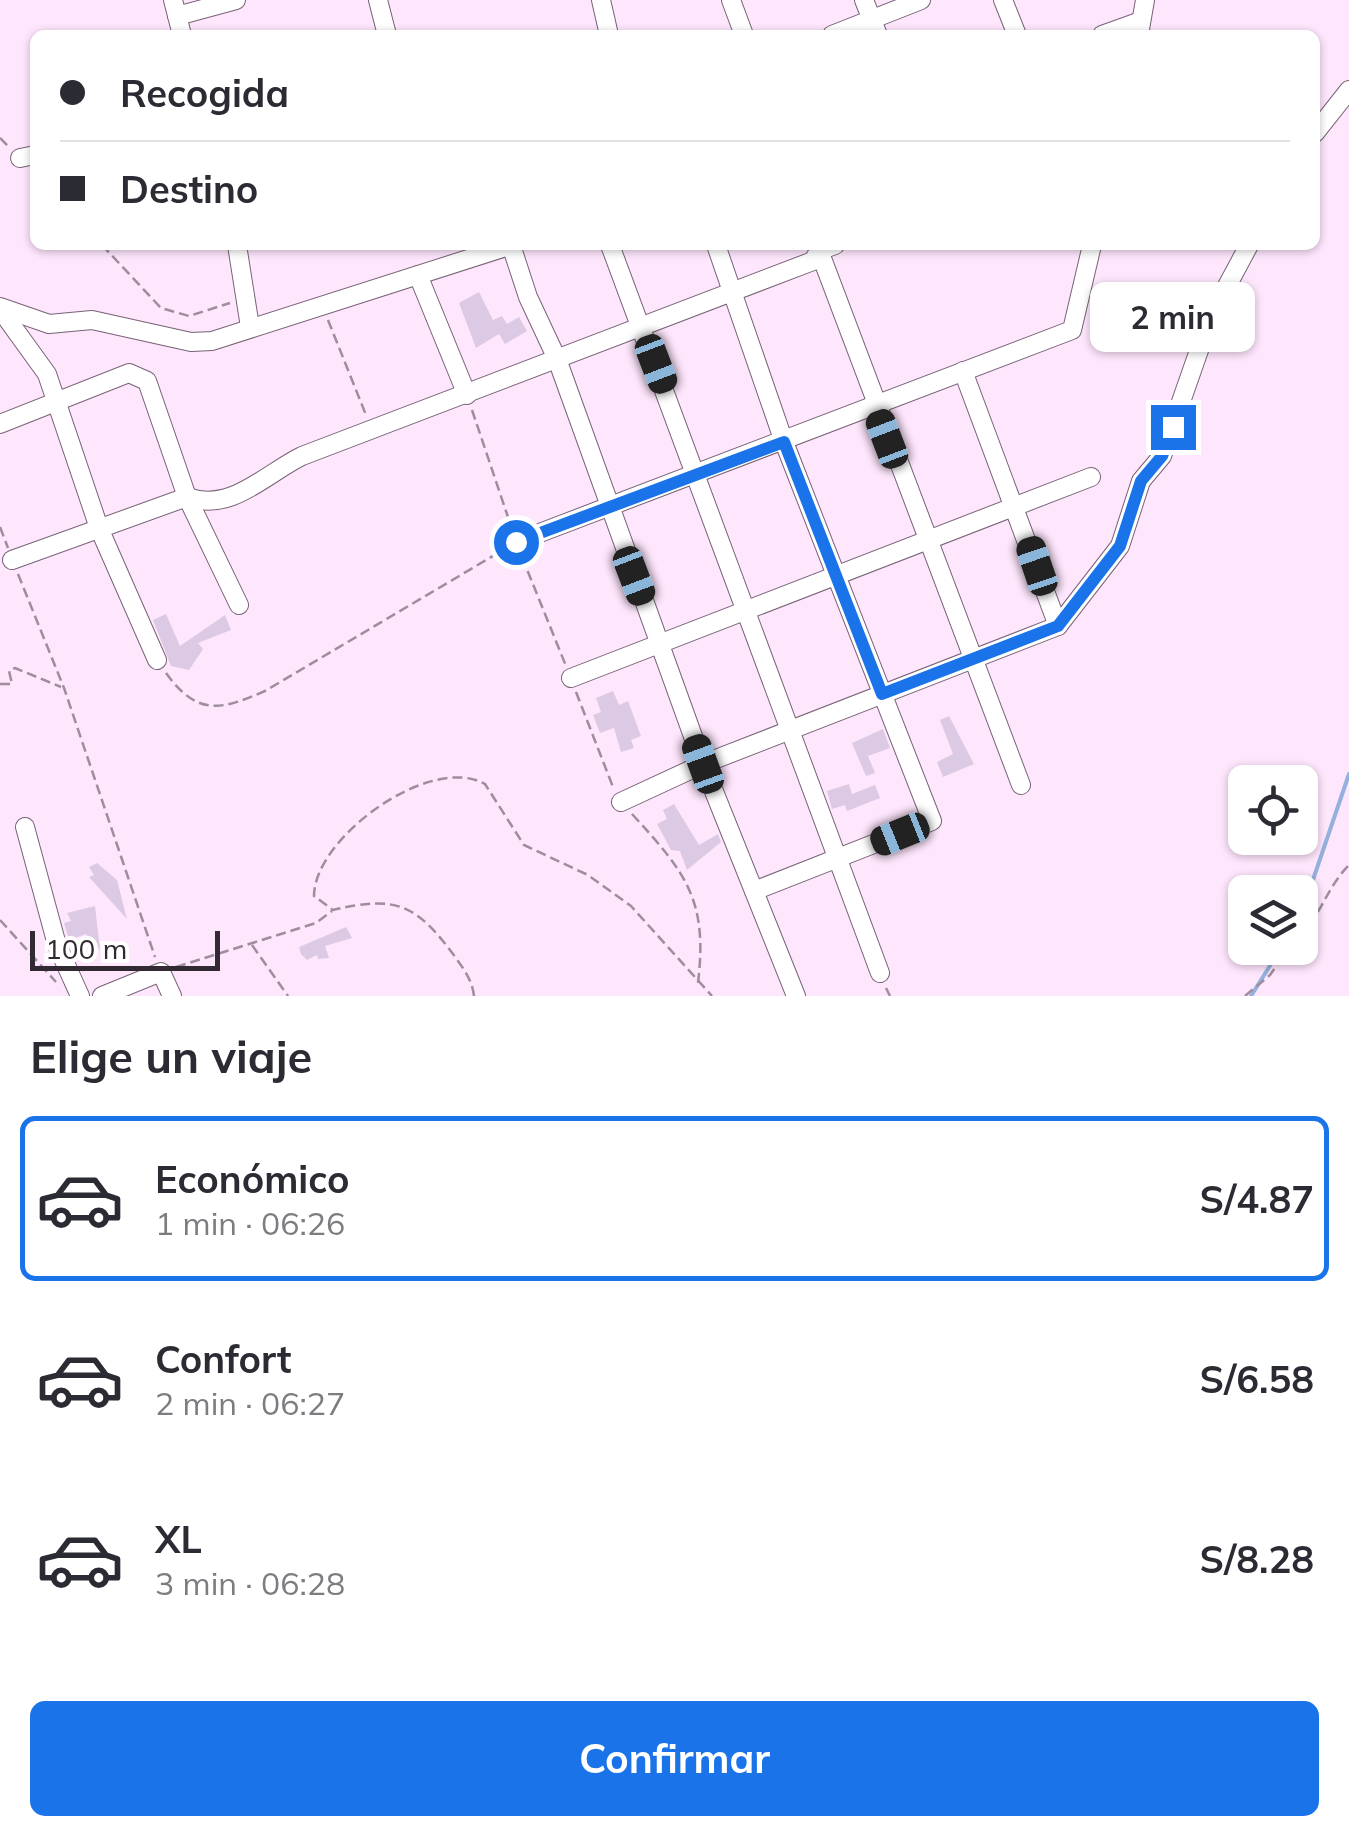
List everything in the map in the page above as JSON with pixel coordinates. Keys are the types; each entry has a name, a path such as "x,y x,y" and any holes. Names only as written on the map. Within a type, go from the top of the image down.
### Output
{"street":[{"path":"175,8 236,0"},
{"path":"378,0 386,30"},
{"path":"731,0 742,30"},
{"path":"864,0 875,27 921,0"},
{"path":"1004,0 1014,30"},
{"path":"1140,28 1144,0"},
{"path":"607,1 610,30"},
{"path":"1320,127 1349,90"},
{"path":"238,250 250,328"},
{"path":"444,250 448,265"},
{"path":"0,308 49,324 92,320 191,342 212,341 495,250"},
{"path":"513,250 557,358 703,764 796,996"},
{"path":"612,250 696,471 787,731 880,973"},
{"path":"718,250 784,442 932,821 754,891"},
{"path":"12,560 187,498 200,502 242,496 274,470 813,261 822,250"},
{"path":"825,250 874,405 1021,785"},
{"path":"516,542 1072,330 1091,250"},
{"path":"621,802 703,764 1058,626 1120,546 1141,481 1162,456 1211,316 1246,250"},
{"path":"418,275 467,395"},
{"path":"0,308 47,374 100,528 157,660"},
{"path":"963,371 1058,626"},
{"path":"0,424 128,373 147,381 187,498 239,606"},
{"path":"571,678 1091,477"},
{"path":"25,827 57,946 80,996"},
{"path":"102,996 161,972 172,996"}],"path":[{"path":"107,250 161,308 188,316 245,298"},
{"path":"322,305 372,430"},
{"path":"467,395 516,542 621,802 693,892 700,910 702,944 698,983"},
{"path":"0,527 64,688 161,972 316,922 333,910 388,902 412,910 431,925 467,974 474,996"},
{"path":"157,660 180,692 204,706 227,707 265,691 516,542"},
{"path":"0,684 12,684 8,671 15,668 64,688"},
{"path":"333,910 314,896 320,865 376,807 416,786 478,780 496,800 524,845 588,875 631,906 712,996"},
{"path":"1318,916 1332,882 1349,865"},
{"path":"0,920 61,987"},
{"path":"252,943 288,996"},
{"path":"1245,996 1277,965"}],"building":[{"path":"479,292 493,320 502,316 507,324 519,317 527,331 505,344 499,334 476,348 459,303"},
{"path":"166,614 180,646 225,615 231,630 198,643 203,649 189,670 171,666 153,620"},
{"path":"613,691 619,705 628,701 641,736 631,740 634,748 621,752 614,728 600,733 593,715 601,712 596,698"},
{"path":"949,716 974,764 943,777 937,762 953,754 940,720"},
{"path":"883,729 890,748 868,756 875,773 866,776 852,743"},
{"path":"849,784 852,794 875,785 880,798 847,811 845,805 832,809 827,791"},
{"path":"674,804 699,845 718,834 721,842 687,870 680,851 671,850 657,824 667,819 663,810"},
{"path":"97,863 117,880 127,919 89,877 94,875 89,867"},
{"path":"95,906 100,950 86,934 69,940 64,923 71,921 67,913"},
{"path":"346,927 352,938 325,946 329,958 318,959 317,955 307,960 301,954 299,947"}],"waterway":[{"path":"1315,875 1349,774"},
{"path":"1251,996 1270,965"}],"route":[{"path":"516,542 696,471 784,442 882,694 1058,626 1120,546 1141,481 1162,456 1173,427"}]}
